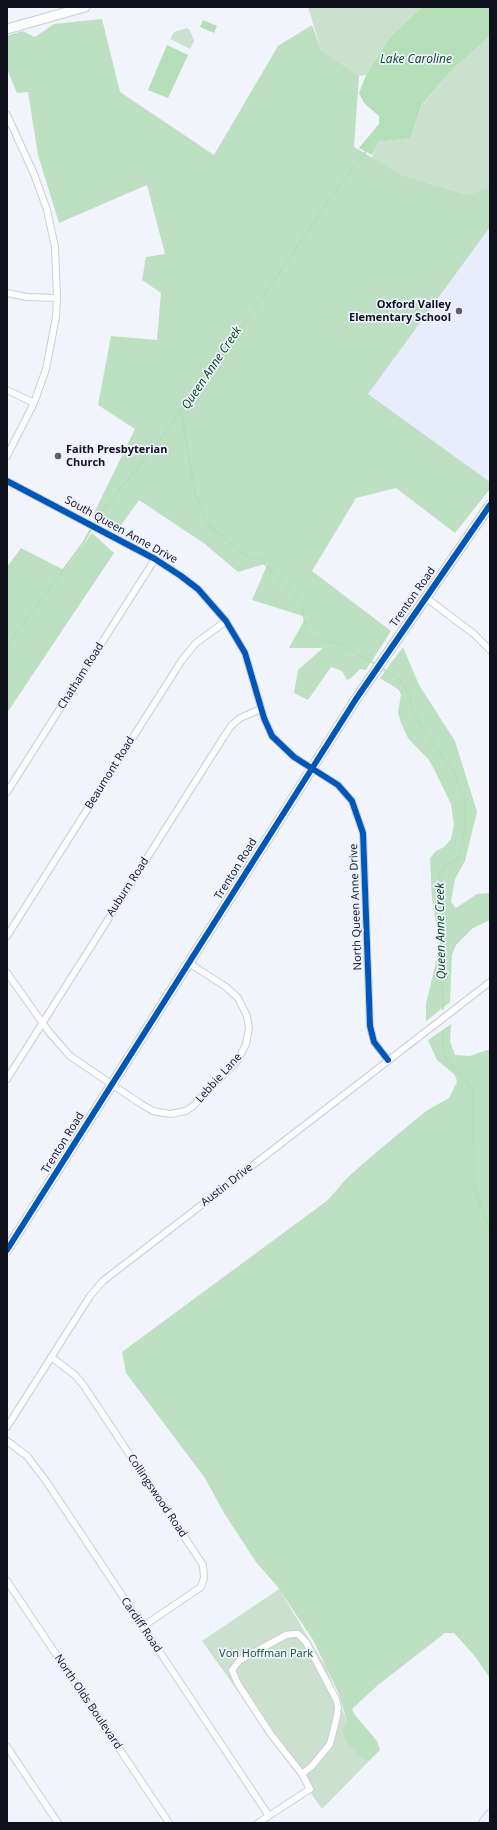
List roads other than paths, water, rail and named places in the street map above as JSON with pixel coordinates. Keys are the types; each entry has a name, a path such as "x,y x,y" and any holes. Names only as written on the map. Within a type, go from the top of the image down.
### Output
{"main road":[{"path":"7,29 84,7"},
{"name":"Trenton Road","path":"7,1250 374,671 490,504"},
{"path":"484,1823 490,1815"}],"street":[{"path":"7,115 34,174 47,210 54,247 57,298 52,340 46,369 34,403 7,456"},
{"path":"7,293 27,297 57,298"},
{"path":"7,390 34,403"},
{"name":"South Queen Anne Drive","path":"7,481 155,559 173,570 198,589 226,621 245,653 268,729 280,745 294,757 312,768"},
{"name":"Chatham Road","path":"7,792 155,559"},
{"path":"425,597 474,634 490,650"},
{"name":"Beaumont Road","path":"7,936 182,660 196,643 226,621"},
{"name":"Auburn Road","path":"7,1079 231,726 240,718 262,709"},
{"name":"North Queen Anne Drive","path":"312,768 338,785 348,795 357,810 361,824 365,858 370,1026 374,1042 388,1060"},
{"name":"Lebbie Lane","path":"7,973 42,1023 70,1056 153,1111 176,1114 193,1106 238,1060 246,1044 249,1028 242,1005 234,994 226,987 189,963"},
{"name":"Austin Drive","path":"7,1427 90,1296 103,1281 490,982"},
{"name":"Collingswood Road","path":"51,1357 75,1375 84,1386 203,1565 204,1578 201,1587 142,1627"},
{"name":"Cardiff Road","path":"7,1441 19,1449 36,1466 269,1816"},
{"name":"North Olds Boulevard","path":"7,1581 169,1823"},
{"path":"258,1823 310,1789 302,1774 270,1733 238,1684 232,1670 240,1660 286,1635 293,1634 298,1634 306,1642 336,1699 338,1707 330,1744 312,1766 302,1774"},
{"path":"7,1747 58,1823"}],"water":[{"name":"Lake Caroline","path":"422,7 490,7 490,36 449,73 422,105 410,138 378,142 372,155 359,148 379,124 379,116 364,103 359,93 366,75 390,37"},
{"path":"203,20 217,26 214,33 200,27"},
{"path":"167,45 188,55 168,98 148,90"}],"waterway":[{"name":"Queen Anne Creek","path":"367,150 326,204 263,297 181,411 195,493 208,525 249,558 260,559 302,601 306,631 311,636 320,641 339,643 377,665"},
{"path":"7,646 83,543 102,511 158,443 181,411"},
{"name":"Queen Anne Creek","path":"381,668 398,678 405,687 409,694 413,711 421,726 454,772 465,803 465,826 461,850 457,859 445,867 439,878 443,1009"},
{"name":"Queen Anne Creek","path":"443,1032 443,1048 446,1059 467,1081 473,1092 474,1187 490,1231"}],"place":[{"name":"Oxford Valley Elementary School","path":"459,311"},
{"name":"Faith Presbyterian Church","path":"58,456"}],"park label":[{"name":"Von Hoffman Park","path":"266,1654"}]}
